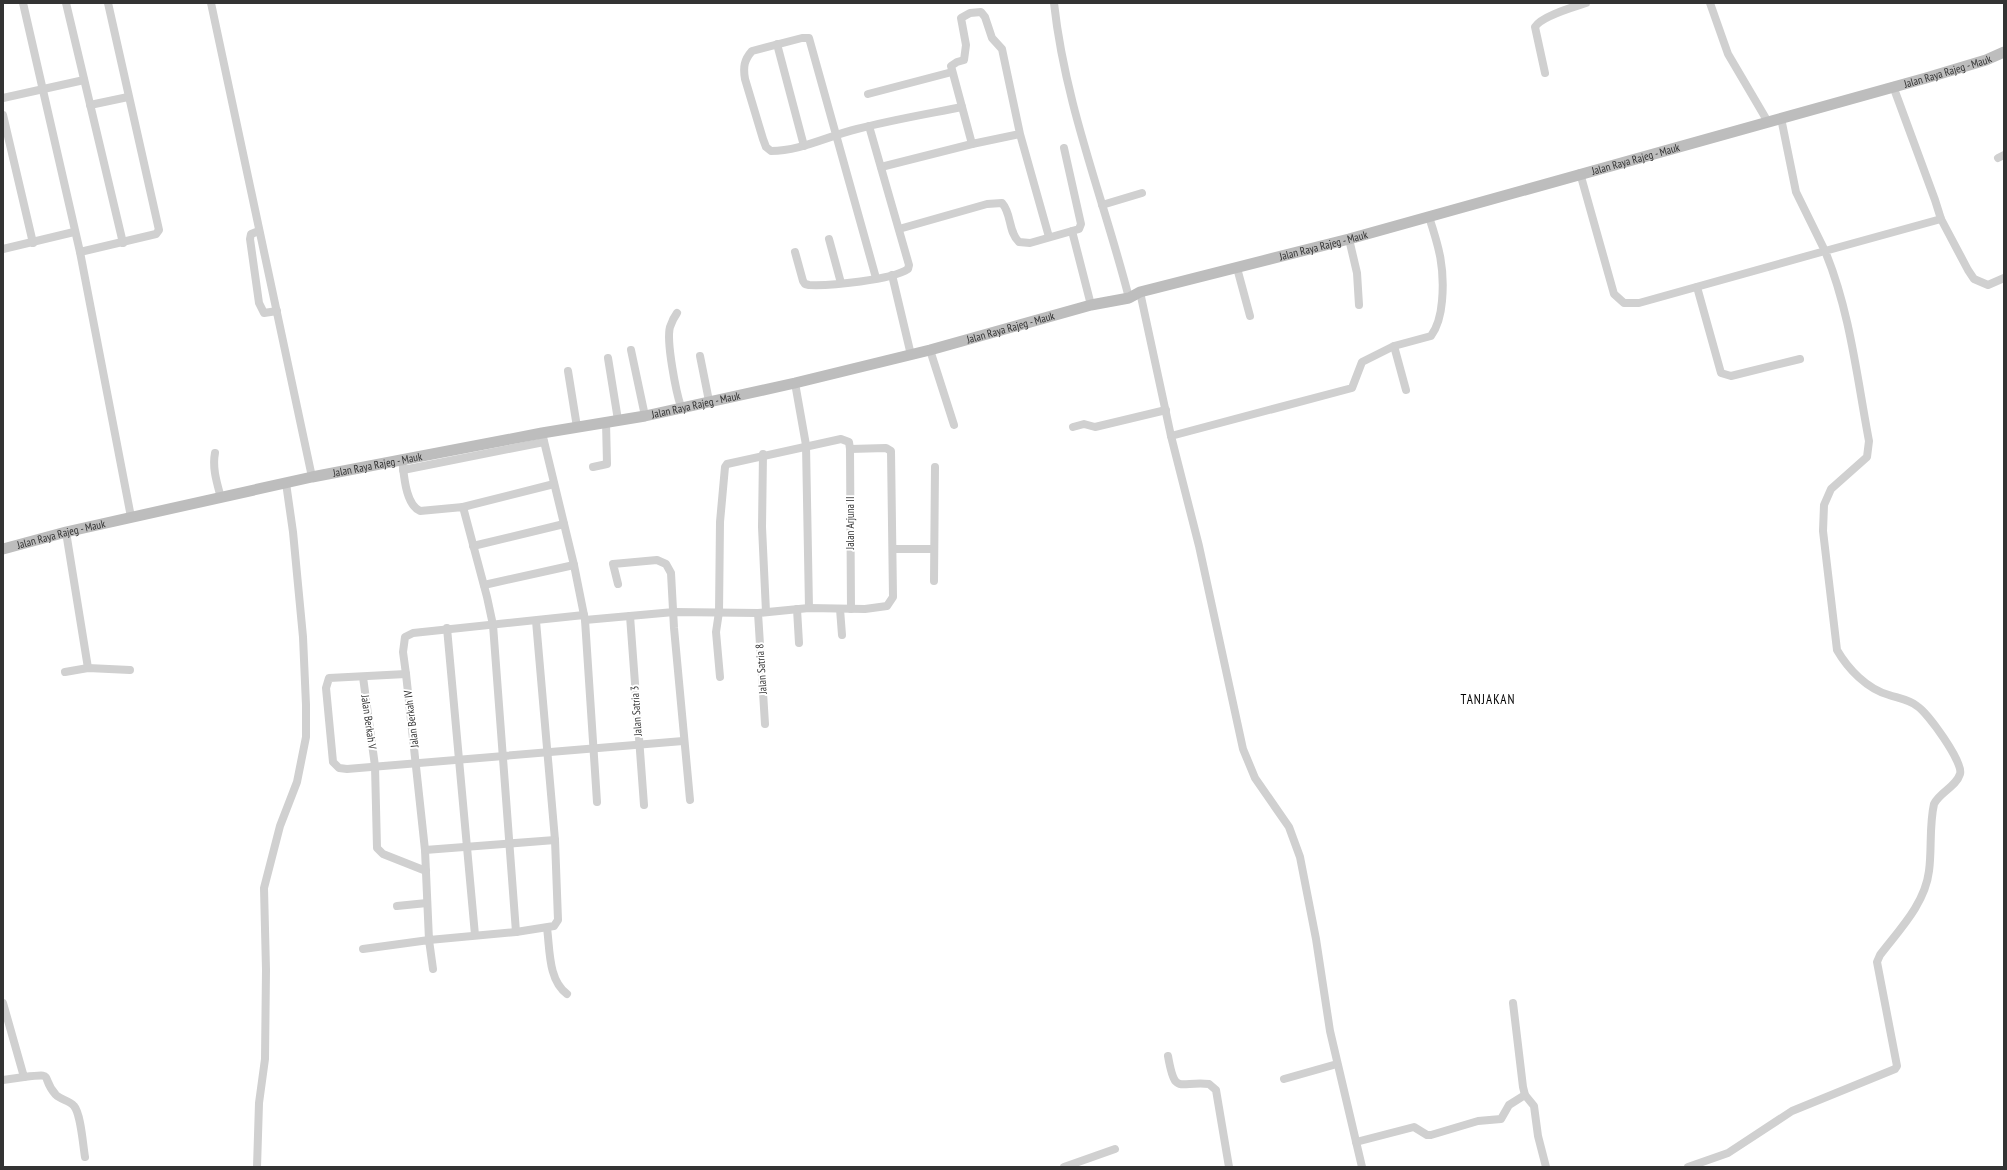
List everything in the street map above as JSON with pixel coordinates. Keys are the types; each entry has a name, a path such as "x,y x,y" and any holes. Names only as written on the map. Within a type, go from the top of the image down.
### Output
{"main road":[{"name":"Jalan Raya Rajeg - Mauk","path":"3,549 66,532 312,477 402,465 543,438 577,427 645,416 795,383 911,355 1091,305 1129,298 1140,292 1349,239 1986,60 2004,52"}],"street":[{"path":"23,3 74,232 80,252 131,517"},
{"path":"66,3 123,243"},
{"path":"80,252 156,234 159,230 108,3"},
{"path":"211,3 312,477"},
{"path":"1054,3 1056,28 1068,81 1093,178 1129,298"},
{"path":"1545,73 1535,27 1537,24 1558,13 1586,3"},
{"path":"1713,4 1719,34 1728,54 1768,122"},
{"path":"972,144 951,66 964,60 966,45 962,16 970,13 981,12 986,17 992,38 1002,49 1020,134 1049,238"},
{"path":"876,278 834,135 809,38 806,37 752,51 745,62 745,79 766,147 770,151 804,146 834,135 869,126 962,107"},
{"path":"777,44 804,146"},
{"path":"868,94 952,72"},
{"path":"3,98 42,88 84,80"},
{"path":"1893,86 1935,200 1940,219 1974,279 1988,284 2004,278"},
{"path":"90,105 128,97"},
{"path":"3,115 33,243"},
{"path":"1688,1167 1728,1153 1792,1111 1895,1069 1897,1066 1877,962 1880,955 1915,910 1925,888 1929,872 1934,804 1938,797 1955,782 1960,772 1959,763 1926,713 1916,704 1886,695 1861,680 1843,661 1837,650 1824,530 1824,505 1831,489 1868,457 1869,441 1845,311 1835,276 1825,251 1796,192 1781,118"},
{"path":"796,252 805,284 816,286 876,278 892,275 908,269 909,265 869,126"},
{"path":"881,167 972,144 1020,134"},
{"path":"899,229 999,202 1006,207 1013,234 1019,242 1030,243 1079,228 1082,224 1064,148"},
{"path":"1580,173 1614,294 1619,301 1624,303 1639,303 1940,219"},
{"path":"1102,205 1142,193"},
{"path":"1171,436 1352,388 1362,362 1394,346 1432,336 1440,316 1444,283 1443,264 1428,217"},
{"path":"259,231 251,234 250,240 259,304 264,313 277,310"},
{"path":"1072,231 1091,305"},
{"path":"3,249 74,232"},
{"path":"829,238 841,283"},
{"path":"1349,239 1356,267 1360,305"},
{"path":"1237,268 1250,316"},
{"path":"892,275 911,355"},
{"path":"1697,287 1721,374 1731,376 1800,359"},
{"path":"1140,292 1171,436 1199,546 1243,749 1255,778 1289,827 1300,856 1316,939 1337,1064 1362,1167"},
{"path":"678,313 670,327 669,338 677,393 681,408"},
{"path":"1394,346 1406,390"},
{"path":"631,350 645,416"},
{"path":"930,350 954,425"},
{"path":"700,356 709,402"},
{"path":"608,358 618,420"},
{"path":"568,371 577,427"},
{"path":"795,383 806,445 809,608"},
{"path":"1072,427 1084,424 1096,427 1166,410"},
{"path":"593,467 607,464 606,422"},
{"path":"543,438 585,617 597,802"},
{"name":"Jalan Arjuna II","path":"806,445 841,438 849,442 851,609"},
{"path":"720,677 716,632 719,612 720,522 725,467 732,461 806,445"},
{"path":"475,935 447,628 536,620 630,616 674,612 762,612 809,608 851,609 880,608 888,606 893,597 891,451 886,448 850,449"},
{"path":"215,453 214,470 221,498"},
{"name":"Jalan Satria 8","path":"763,454 762,612 765,724"},
{"path":"402,465 410,500 415,509 420,511 463,507 554,484"},
{"path":"934,581 935,468"},
{"path":"257,1167 259,1103 265,1052 266,970 264,888 280,826 297,782 306,737 303,637 293,532 286,483"},
{"path":"463,507 493,625 516,932"},
{"path":"472,546 564,524"},
{"path":"66,532 88,668"},
{"path":"893,549 934,549"},
{"path":"618,584 613,564 653,560 662,562 668,567 671,574 683,741 690,800"},
{"path":"484,585 574,565"},
{"path":"797,609 799,643"},
{"path":"840,609 842,635"},
{"name":"Jalan Satria 3","path":"630,616 638,745 644,805"},
{"path":"364,949 429,940 547,928 556,924 558,920 554,840 536,620"},
{"name":"Jalan Berkah IV","path":"433,969 429,940 425,850 403,652 405,637 413,633 447,628"},
{"path":"65,672 88,668 130,670"},
{"path":"406,674 363,677 333,677 327,682 331,754 333,762 339,768 347,769 503,756 546,754 683,741"},
{"name":"Jalan Berkah V","path":"363,677 375,766 377,848 383,854 426,871"},
{"path":"425,850 554,840"},
{"path":"397,906 428,904"},
{"path":"547,928 554,977 567,994"},
{"path":"3,1003 24,1076"},
{"path":"1513,1003 1521,1076 1526,1095 1534,1106 1538,1136 1546,1167"},
{"path":"1168,1056 1175,1082 1184,1086 1209,1084 1216,1090 1229,1167"},
{"path":"1284,1079 1337,1064"},
{"path":"3,1080 24,1076 44,1075 47,1077 55,1094 73,1105 77,1113 85,1157"},
{"path":"1356,1142 1414,1127 1427,1135 1431,1135 1478,1122 1501,1119 1509,1106 1526,1095"},
{"path":"1069,1166 1115,1149"}],"district":[{"name":"TANJAKAN","path":"1488,699"}]}
